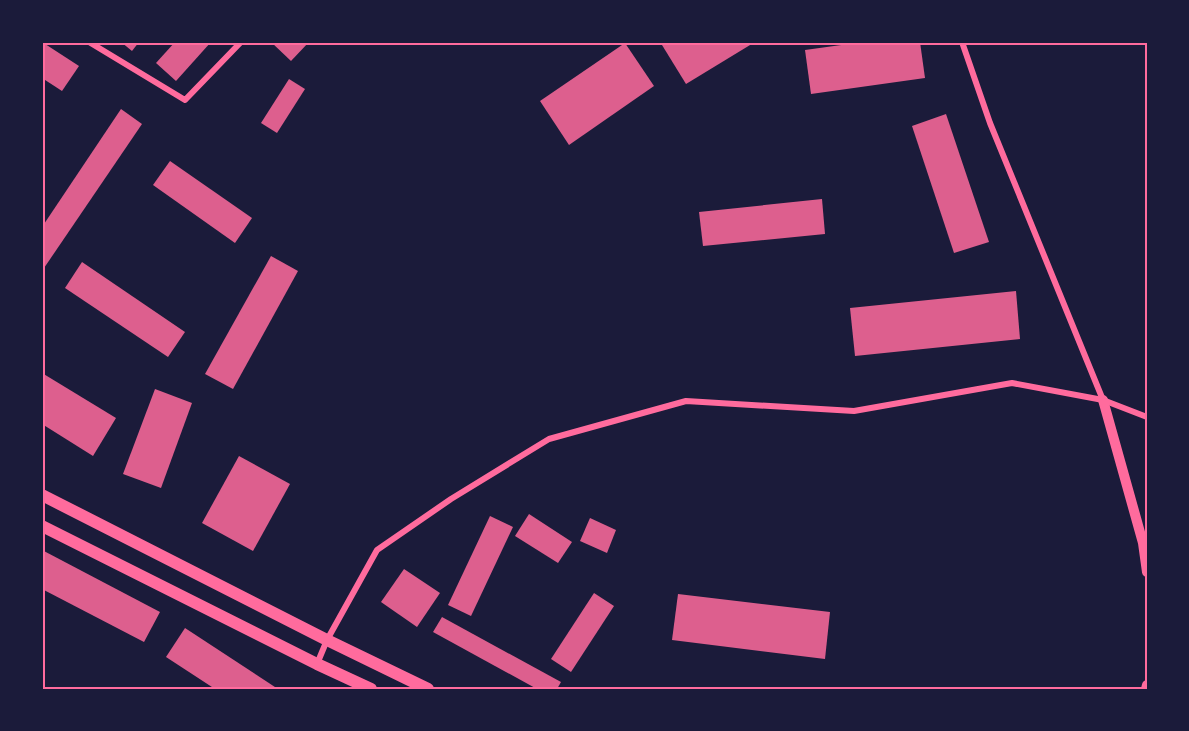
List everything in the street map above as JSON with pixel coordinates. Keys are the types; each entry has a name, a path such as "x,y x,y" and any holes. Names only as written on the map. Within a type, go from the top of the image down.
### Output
{"main road":[{"path":"42,495 428,689"},
{"path":"42,526 371,689"}],"street":[{"path":"89,42 185,100 241,42"},
{"path":"962,42 990,123 1103,400 1143,543 1147,573"},
{"path":"317,664 327,640 377,550 452,499 549,439 686,401 854,411 1012,383 1103,400 1147,417"}],"building":[{"path":"42,42 79,66 62,91 42,78"},
{"path":"121,42 139,42 132,51"},
{"path":"175,42 211,42 176,81 156,63"},
{"path":"271,42 309,42 291,61"},
{"path":"667,42 755,42 686,84 662,45"},
{"path":"863,42 920,42 925,78 811,94 805,50"},
{"path":"625,43 654,86 569,145 540,101"},
{"path":"289,79 305,89 277,133 261,123"},
{"path":"121,109 142,124 42,271 42,227"},
{"path":"946,114 989,242 954,253 912,126"},
{"path":"170,161 252,218 235,243 153,185"},
{"path":"822,199 825,234 703,246 699,212"},
{"path":"271,256 298,271 233,389 205,374"},
{"path":"82,262 185,332 168,357 65,288"},
{"path":"1016,291 1020,339 855,356 850,308"},
{"path":"42,373 116,418 93,456 42,424"},
{"path":"155,389 192,403 161,488 123,474"},
{"path":"239,456 290,484 253,551 202,523"},
{"path":"529,514 572,542 558,563 515,536"},
{"path":"490,516 513,527 471,616 448,605"},
{"path":"590,518 616,530 607,553 580,541"},
{"path":"42,550 160,612 144,642 42,589"},
{"path":"404,569 440,593 417,627 381,602"},
{"path":"594,593 614,606 571,672 551,659"},
{"path":"678,594 830,612 825,659 672,640"},
{"path":"442,617 561,682 557,689 537,689 433,632"},
{"path":"185,628 278,689 215,689 166,657"}]}
